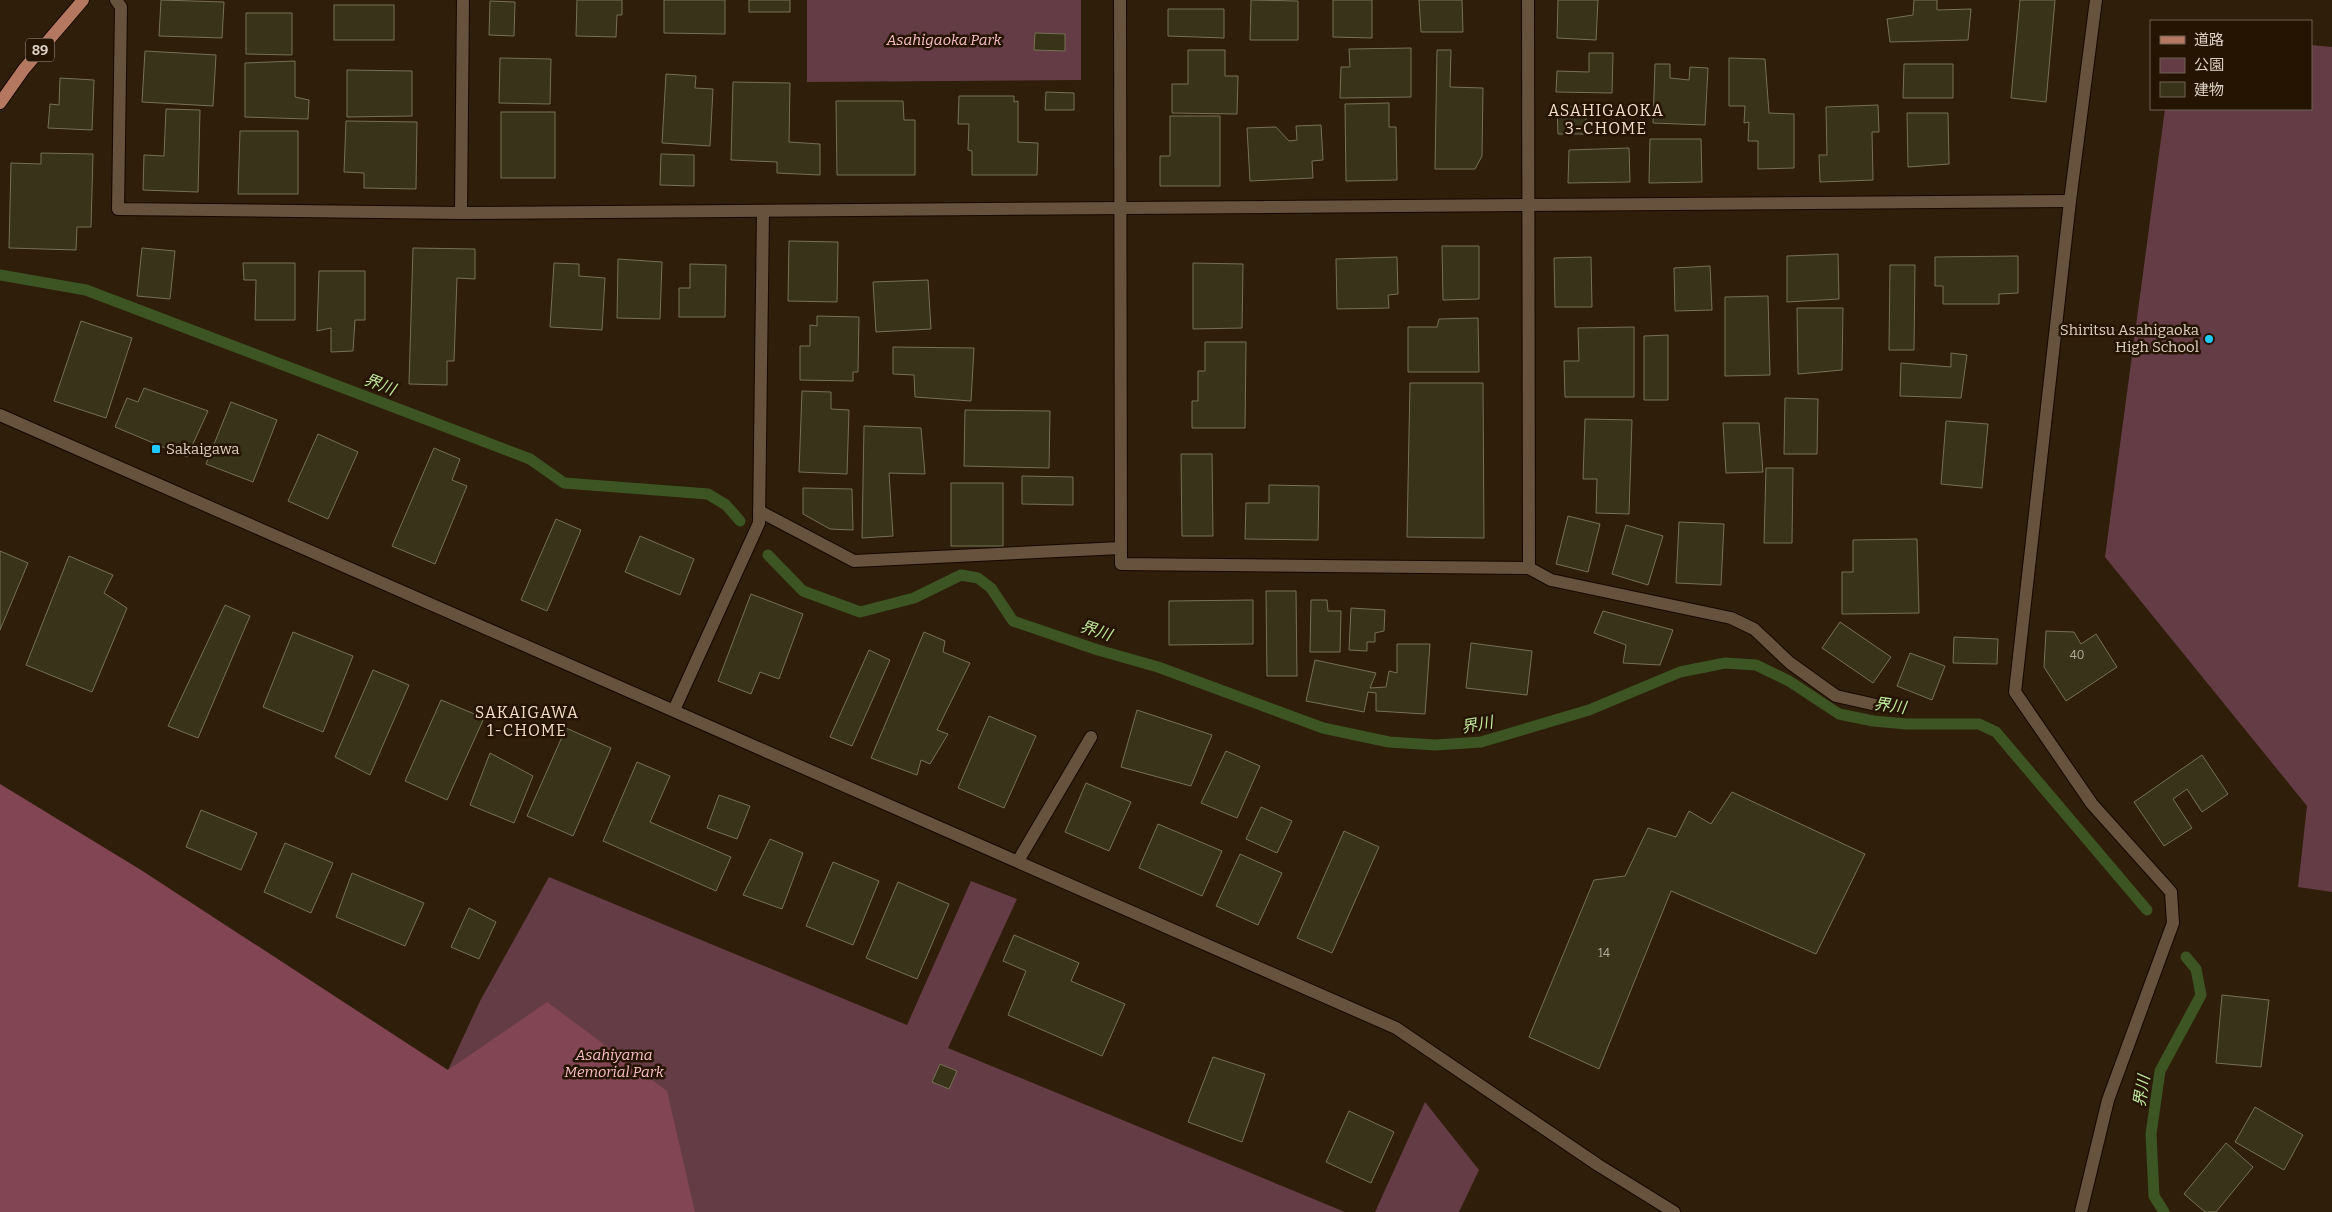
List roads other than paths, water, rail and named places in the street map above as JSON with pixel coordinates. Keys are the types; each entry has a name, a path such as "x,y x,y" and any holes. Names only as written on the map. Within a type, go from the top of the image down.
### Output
{"main road":[{"name":"89","path":"0,104 24,69 83,0"}],"street":[{"path":"116,0 121,7 118,209 461,213 2070,201"},
{"path":"461,213 463,0"},
{"path":"1120,0 1121,564 1529,568 1551,580 1731,618 1754,629 1790,663 1836,696 1876,704"},
{"path":"1528,0 1529,568"},
{"path":"2081,1212 2108,1100 2173,923 2171,892 2092,804 2015,692 2070,201 2096,0"},
{"path":"674,710 759,523 763,210"},
{"path":"0,415 1396,1028 1598,1165 1674,1212"},
{"path":"759,511 854,561 1121,548"},
{"path":"1018,861 1091,737"}],"waterway":[{"name":"界川","path":"0,275 86,290 530,459 564,483 708,494 726,505 740,521"},
{"name":"界川","path":"768,555 803,591 860,612 914,598 961,575 978,578 991,588 1013,621 1098,650 1158,667 1323,728 1389,742 1435,745 1481,742 1589,710 1680,672 1725,663 1756,665 1789,681 1839,714 1873,721 1907,724 1979,724 1996,732 2147,910"},
{"name":"界川","path":"2164,1212 2154,1196 2151,1134 2160,1071 2201,995 2196,969 2186,957"}],"place":[{"name":"Shiritsu Asahigaoka High School","path":"2209,339"},
{"name":"Sakaigawa","path":"156,449"}],"district":[{"name":"ASAHIGAOKA 3-CHOME","path":"1606,119"},
{"name":"SAKAIGAWA 1-CHOME","path":"527,721"}],"park label":[{"name":"Asahigaoka Park","path":"944,40"},
{"name":"Asahiyama Memorial Park","path":"614,1064"}]}
